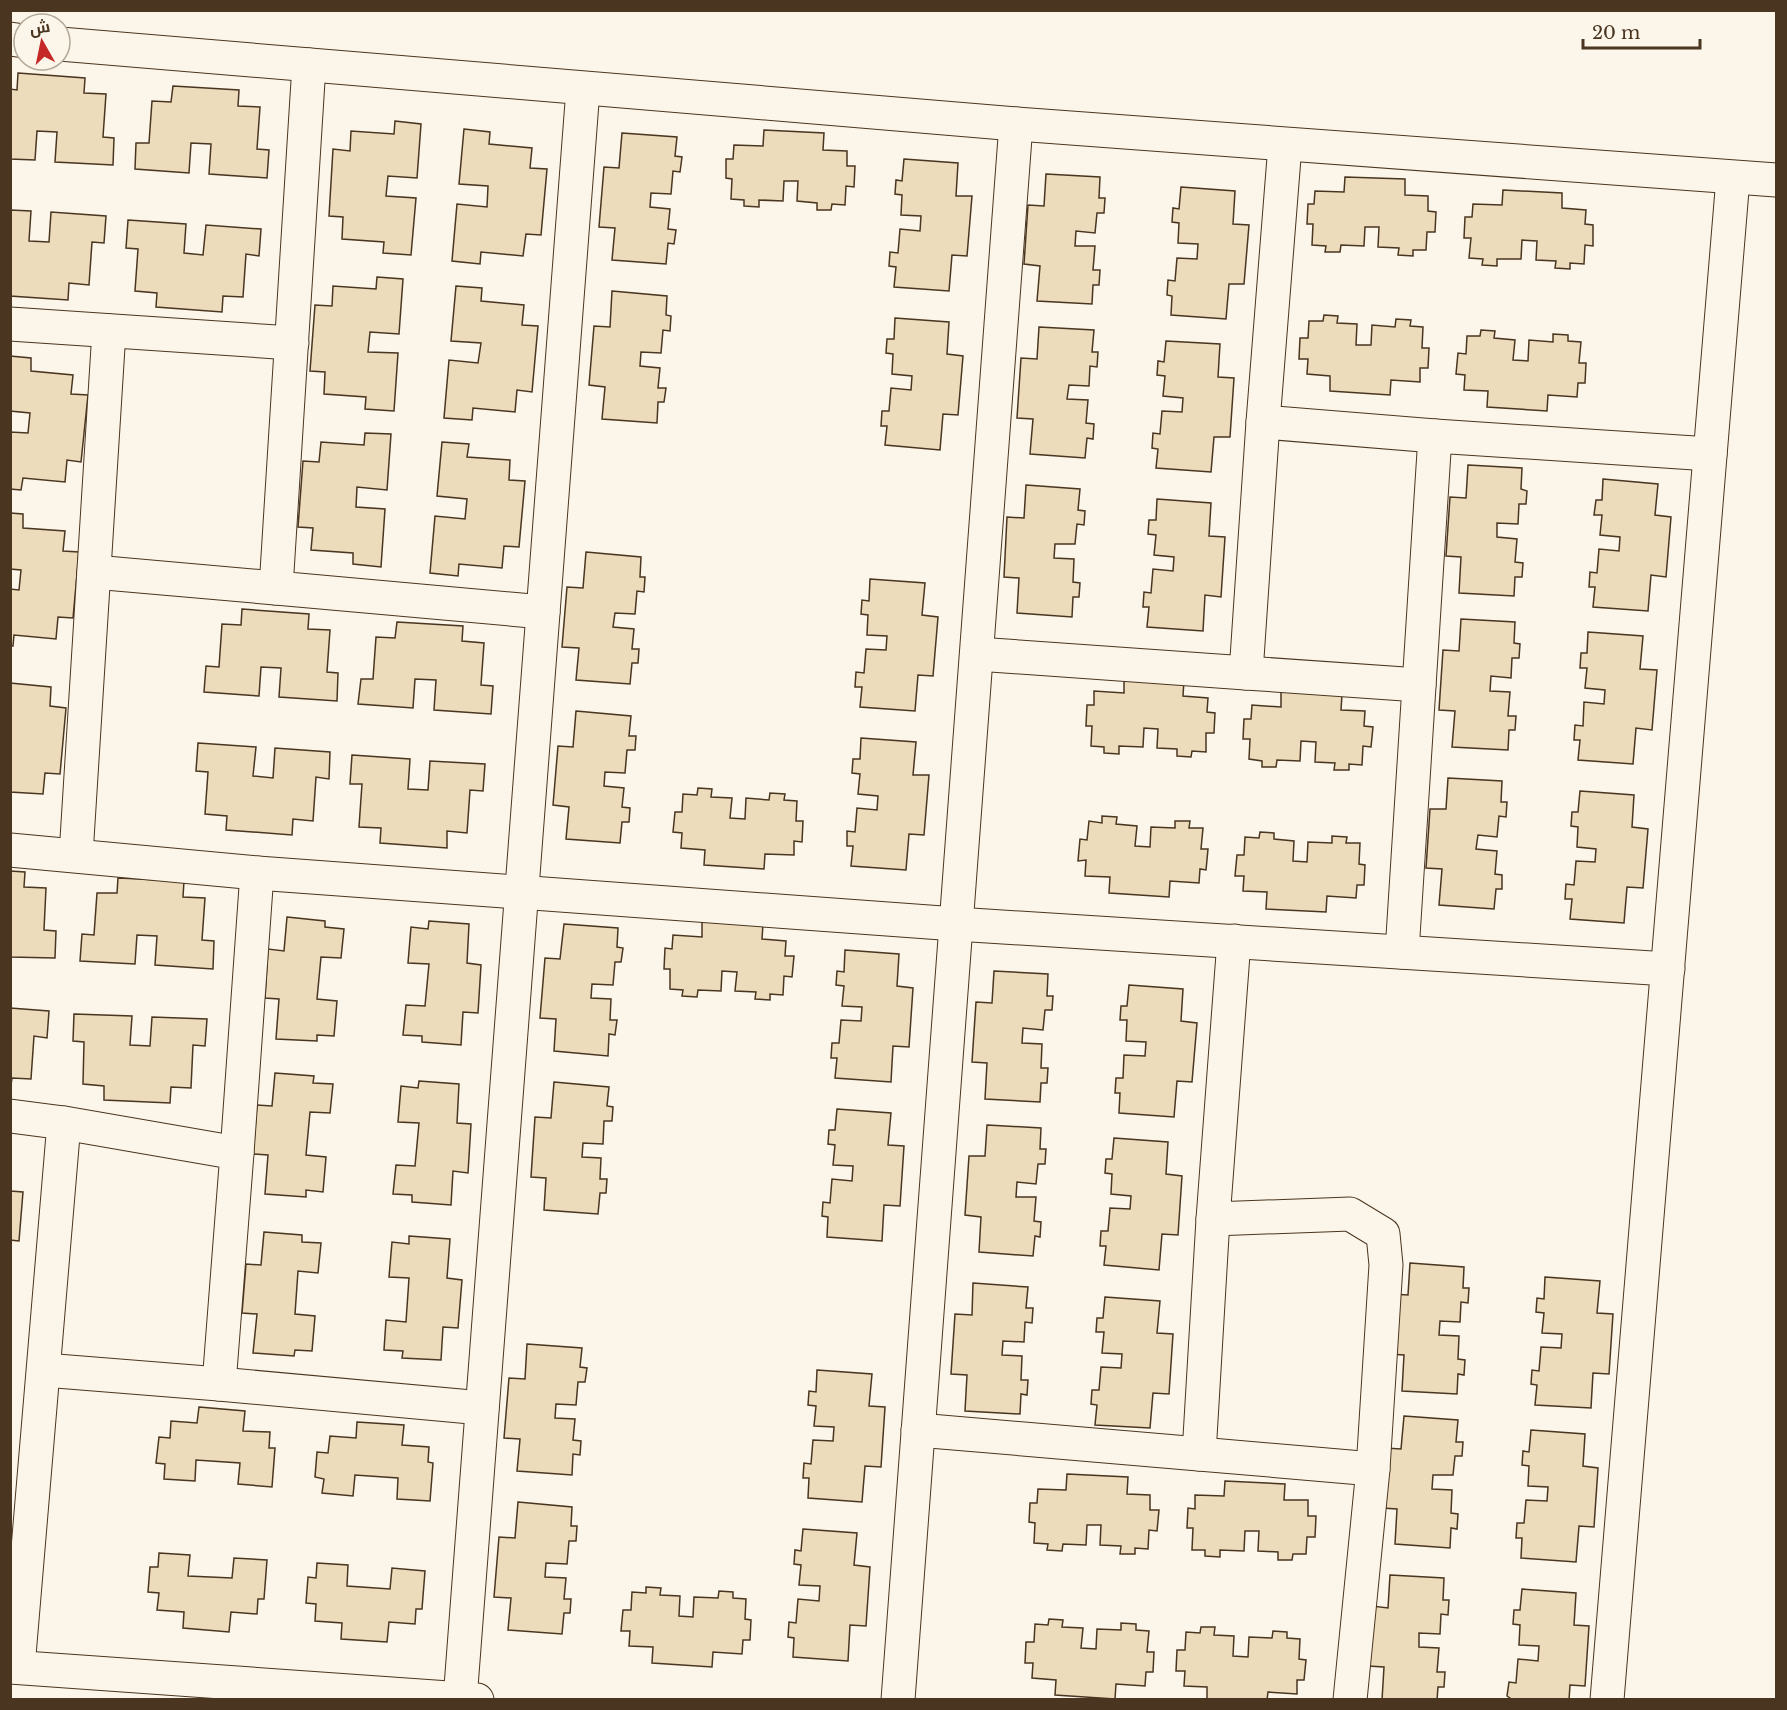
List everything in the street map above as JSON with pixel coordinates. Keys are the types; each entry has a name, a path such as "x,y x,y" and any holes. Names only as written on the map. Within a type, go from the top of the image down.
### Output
{"street":[{"path":"72,45 1016,124 1776,180"},
{"path":"276,588 309,65"},
{"path":"64,1123 44,1370 14,1667 203,1690 466,1699 482,1408 583,89"},
{"path":"898,1700 1016,124"},
{"path":"1246,673 1263,422 1286,145"},
{"path":"1607,1700 1733,178"},
{"path":"10,324 292,343"},
{"path":"76,855 109,331"},
{"path":"1263,422 1710,454"},
{"path":"1402,952 1435,436"},
{"path":"94,572 543,612"},
{"path":"977,654 1419,685"},
{"path":"10,850 257,873 956,924 1668,969"},
{"path":"219,1384 257,873"},
{"path":"1199,1454 1213,1219 1234,941"},
{"path":"10,1116 237,1153"},
{"path":"1213,1219 1350,1214 1383,1234 1386,1264 1373,1468 1350,1700"},
{"path":"44,1370 482,1408"},
{"path":"918,1430 1373,1468"}],"building":[{"path":"18,73 85,78 84,93 106,94 103,137 114,138 113,165 55,162 57,132 37,131 35,160 10,159 10,89 17,90"},
{"path":"173,86 239,90 238,106 260,107 257,149 269,150 267,178 209,174 211,144 191,143 189,173 135,169 136,143 149,143 152,101 171,102"},
{"path":"395,121 421,124 417,178 388,176 386,196 416,198 411,255 383,253 384,242 342,239 343,217 329,216 333,149 350,151 351,131 394,134"},
{"path":"464,129 490,132 489,144 532,148 530,168 547,169 541,235 526,234 523,256 481,252 480,264 452,261 457,204 487,207 488,186 459,184"},
{"path":"764,130 824,133 823,150 847,151 847,166 855,166 854,187 846,186 845,205 832,204 831,210 817,210 817,203 797,201 798,181 784,181 783,201 759,200 759,207 744,206 744,200 731,199 732,179 726,178 726,159 733,159 734,145 763,146"},
{"path":"622,133 677,137 675,156 682,157 680,172 673,171 671,194 651,193 650,207 670,209 668,229 676,230 674,244 668,243 666,264 612,260 615,228 599,227 604,167 619,168"},
{"path":"904,159 958,163 956,196 972,196 967,256 952,255 949,291 894,287 896,267 889,266 890,252 898,253 900,229 920,231 921,216 901,215 902,195 895,194 896,180 902,181"},
{"path":"1046,174 1100,177 1099,198 1105,198 1104,213 1097,213 1095,233 1076,231 1075,246 1095,246 1093,270 1100,270 1099,285 1093,285 1092,304 1037,301 1040,266 1024,264 1028,205 1044,206"},
{"path":"1345,177 1405,179 1405,195 1428,196 1428,211 1436,212 1435,232 1427,232 1426,250 1413,250 1413,256 1398,255 1399,248 1378,247 1379,227 1365,227 1364,246 1341,245 1340,252 1325,252 1326,246 1312,245 1313,224 1307,224 1308,204 1314,204 1315,191 1344,192"},
{"path":"1181,187 1235,191 1233,224 1249,225 1244,284 1229,284 1226,319 1171,315 1172,296 1167,295 1168,280 1175,281 1177,258 1197,259 1198,244 1178,243 1179,223 1172,222 1173,208 1179,209"},
{"path":"1503,190 1562,193 1562,208 1586,210 1585,224 1593,225 1593,246 1585,245 1584,264 1570,263 1570,269 1555,268 1556,261 1536,260 1537,241 1522,240 1521,259 1497,259 1497,266 1482,265 1483,259 1469,258 1471,238 1464,238 1465,217 1472,217 1473,204 1502,205"},
{"path":"10,210 31,211 29,241 49,242 51,212 106,216 104,243 92,242 89,285 69,283 68,300 10,296"},
{"path":"128,220 186,224 184,253 203,255 206,225 261,229 259,256 246,254 243,297 223,296 222,312 156,307 157,293 135,291 138,249 126,248"},
{"path":"377,277 403,279 399,334 370,332 368,352 398,353 394,411 365,409 366,397 324,394 325,372 310,371 315,305 332,306 333,286 376,289"},
{"path":"456,286 482,288 481,301 524,305 522,325 538,326 532,392 517,390 515,412 473,408 472,420 444,418 449,360 478,363 481,343 451,341"},
{"path":"612,291 667,296 666,315 671,316 670,331 663,330 661,353 641,352 640,366 660,368 658,388 666,388 664,402 658,402 657,423 602,419 605,387 589,385 594,326 610,327"},
{"path":"1324,315 1338,316 1337,323 1357,324 1356,345 1371,345 1372,325 1395,327 1396,319 1411,320 1410,326 1423,327 1422,348 1429,348 1428,368 1420,368 1420,382 1391,380 1390,395 1330,391 1330,376 1307,374 1308,359 1299,359 1300,338 1308,338 1309,321 1323,321"},
{"path":"895,318 949,322 947,354 963,356 958,415 943,414 940,450 885,445 887,426 881,426 882,411 889,411 891,388 911,390 912,376 892,374 893,354 886,353 887,339 894,339"},
{"path":"1039,327 1094,330 1092,352 1098,352 1097,367 1090,366 1089,386 1069,385 1067,399 1088,400 1086,423 1094,424 1093,439 1087,438 1085,458 1030,454 1033,419 1017,418 1021,358 1037,359"},
{"path":"1481,330 1495,331 1494,338 1515,340 1513,360 1528,361 1529,340 1553,342 1553,334 1568,335 1568,341 1581,342 1579,363 1586,363 1585,383 1578,383 1577,397 1548,395 1547,411 1487,407 1488,391 1464,390 1465,375 1456,374 1458,353 1466,354 1467,336 1480,336"},
{"path":"1166,341 1220,344 1218,377 1234,378 1230,437 1214,437 1211,472 1156,468 1158,449 1152,448 1153,433 1160,434 1162,411 1182,412 1183,398 1163,396 1165,376 1157,375 1158,361 1164,362"},
{"path":"10,356 31,358 31,371 73,375 71,394 88,395 81,462 67,460 65,482 23,478 21,490 10,489 10,432 28,433 30,413 10,411"},
{"path":"365,433 391,434 387,490 357,487 356,507 385,509 381,567 353,564 353,553 311,550 313,528 298,527 303,461 319,462 321,442 364,445"},
{"path":"442,442 469,444 467,457 510,460 509,480 525,481 519,547 504,546 502,568 459,564 458,576 430,573 435,516 465,519 467,499 437,496"},
{"path":"1468,465 1522,468 1521,489 1527,491 1526,504 1519,504 1518,524 1497,523 1497,537 1517,539 1515,562 1523,563 1522,577 1515,577 1514,596 1459,593 1461,557 1446,556 1450,497 1466,498"},
{"path":"1603,479 1658,484 1655,515 1671,517 1666,577 1651,575 1648,611 1593,607 1595,587 1589,587 1590,572 1597,573 1599,549 1619,551 1620,537 1600,535 1602,515 1594,515 1596,500 1602,500"},
{"path":"1026,485 1080,489 1078,510 1085,511 1084,525 1077,524 1075,544 1055,544 1054,558 1074,559 1073,582 1080,583 1079,597 1073,597 1072,617 1017,613 1019,578 1004,577 1007,517 1024,518"},
{"path":"1157,499 1211,503 1209,536 1225,537 1221,597 1205,595 1203,631 1147,627 1149,607 1143,607 1144,592 1151,593 1153,569 1173,571 1174,557 1154,555 1156,535 1148,534 1149,520 1156,520"},
{"path":"10,513 23,514 23,528 65,531 63,551 79,552 73,618 58,617 56,639 14,635 13,646 10,646 10,589 19,590 21,570 10,569"},
{"path":"586,552 641,557 640,577 645,577 644,592 637,591 635,614 615,613 613,627 634,629 632,649 639,649 638,663 632,663 630,684 576,680 579,648 562,647 567,587 583,588"},
{"path":"870,579 925,583 922,615 938,617 933,676 918,675 915,711 860,707 862,687 855,687 856,672 864,673 866,649 886,650 887,636 867,635 868,615 861,614 862,600 869,601"},
{"path":"242,609 309,614 308,629 330,630 327,672 338,673 337,701 279,697 281,668 261,667 259,696 204,692 206,666 219,667 222,624 241,625"},
{"path":"1461,619 1515,622 1514,643 1520,644 1519,658 1512,658 1511,678 1491,676 1490,691 1510,692 1508,716 1516,716 1515,730 1509,730 1508,750 1452,747 1455,711 1439,710 1443,650 1459,651"},
{"path":"397,622 463,626 462,641 484,643 481,685 493,686 491,714 434,710 436,680 415,679 413,708 358,704 361,679 373,679 376,637 395,638"},
{"path":"1588,632 1643,636 1640,669 1657,670 1652,730 1636,728 1633,764 1578,760 1580,740 1574,740 1575,725 1583,726 1584,702 1604,704 1605,690 1585,688 1587,668 1580,668 1581,653 1587,653"},
{"path":"1124,678 1184,680 1183,696 1208,698 1207,712 1215,713 1214,733 1206,733 1206,752 1192,751 1191,757 1177,756 1177,749 1157,748 1158,729 1144,728 1143,747 1119,746 1119,754 1104,753 1104,747 1091,746 1092,726 1086,726 1087,705 1094,705 1094,691 1124,693"},
{"path":"10,683 51,687 50,706 66,708 60,774 45,773 43,794 10,792"},
{"path":"1281,691 1342,694 1341,710 1365,711 1364,726 1373,727 1371,747 1363,746 1362,765 1349,764 1349,770 1334,770 1335,763 1315,762 1316,742 1301,741 1300,761 1277,760 1276,767 1262,767 1262,761 1249,759 1250,739 1243,739 1244,719 1251,719 1252,705 1281,707"},
{"path":"576,711 631,716 629,736 636,736 635,750 627,750 625,773 605,772 604,786 624,788 622,807 630,808 629,822 622,822 620,843 566,839 569,807 553,805 558,746 573,747"},
{"path":"861,738 916,742 913,775 929,775 924,835 909,834 906,870 851,866 853,846 847,846 847,831 855,832 857,808 877,810 878,796 858,794 860,774 852,773 853,759 860,759"},
{"path":"198,743 256,747 253,776 273,778 275,748 330,752 329,779 316,777 313,821 293,819 292,835 226,830 227,816 205,814 208,772 196,771"},
{"path":"352,755 410,759 408,789 428,790 430,761 485,764 483,791 470,790 467,833 447,831 447,848 380,843 381,828 359,827 362,784 350,784"},
{"path":"1448,778 1502,781 1501,802 1507,802 1506,817 1499,816 1497,837 1478,835 1476,849 1497,851 1495,874 1502,875 1502,889 1496,889 1494,909 1439,905 1442,869 1426,868 1430,809 1446,809"},
{"path":"698,788 712,789 711,797 732,798 730,818 745,819 746,798 769,800 770,793 785,794 784,800 797,801 796,821 803,821 802,842 794,841 794,855 765,854 764,869 704,865 705,850 681,848 682,833 673,832 675,812 682,812 683,794 697,795"},
{"path":"1580,791 1634,795 1632,827 1648,829 1643,888 1627,887 1624,923 1570,919 1572,899 1565,899 1566,884 1574,885 1576,861 1595,862 1596,849 1577,847 1578,827 1571,826 1572,812 1578,812"},
{"path":"1102,816 1117,817 1116,824 1137,826 1135,846 1150,847 1151,827 1175,828 1175,821 1190,821 1189,828 1203,828 1201,849 1208,849 1206,870 1200,869 1199,883 1170,881 1169,897 1109,893 1110,877 1085,876 1086,860 1078,861 1080,839 1087,840 1089,821 1102,823"},
{"path":"1260,832 1274,833 1274,839 1294,841 1293,861 1307,862 1308,842 1332,843 1332,836 1347,837 1346,843 1360,843 1359,864 1365,865 1364,885 1357,885 1356,898 1327,896 1326,912 1266,909 1267,892 1243,891 1244,876 1235,876 1237,855 1244,855 1245,837 1259,838"},
{"path":"10,871 25,872 24,887 46,888 44,930 56,931 55,958 10,957"},
{"path":"118,878 184,881 183,897 205,898 202,940 214,941 213,969 155,965 157,936 137,935 135,964 80,961 82,934 94,935 97,893 117,893"},
{"path":"287,917 325,921 325,927 344,929 341,958 321,957 317,999 337,1001 334,1036 317,1035 317,1041 276,1039 279,999 265,998 268,949 284,951"},
{"path":"429,921 469,924 467,963 481,965 478,1013 463,1012 461,1045 422,1042 422,1036 403,1035 406,1005 425,1006 429,964 408,963 411,927 428,929"},
{"path":"702,921 763,924 762,939 786,941 785,956 794,956 792,977 784,976 783,995 770,994 770,1000 755,999 756,992 735,991 737,972 722,971 721,991 698,990 697,997 682,996 683,990 670,989 670,969 664,969 665,948 672,949 673,935 702,937"},
{"path":"564,924 618,928 617,947 623,948 621,962 615,962 613,985 592,984 591,998 611,999 610,1020 617,1020 615,1035 609,1034 608,1056 554,1051 556,1019 540,1018 545,958 560,959"},
{"path":"845,950 899,954 897,986 913,988 909,1047 893,1046 891,1082 835,1078 837,1058 831,1058 832,1043 839,1043 841,1020 861,1021 862,1007 842,1006 844,986 836,985 837,971 844,972"},
{"path":"994,971 1048,974 1047,996 1053,996 1052,1010 1045,1010 1043,1030 1023,1028 1022,1043 1042,1044 1041,1068 1048,1068 1047,1083 1041,1083 1040,1102 985,1099 987,1063 972,1062 976,1002 992,1003"},
{"path":"1129,985 1183,989 1181,1021 1197,1023 1192,1082 1177,1081 1174,1117 1119,1113 1120,1093 1115,1093 1116,1078 1123,1078 1124,1055 1145,1056 1146,1042 1126,1041 1127,1020 1120,1020 1121,1006 1127,1006"},
{"path":"10,1008 49,1011 47,1038 34,1036 31,1079 12,1078 10,1093"},
{"path":"74,1014 132,1016 130,1045 150,1046 152,1017 207,1019 205,1046 193,1045 191,1088 171,1087 170,1103 104,1100 104,1086 83,1084 84,1042 73,1041"},
{"path":"275,1073 314,1076 313,1083 333,1084 330,1113 310,1112 306,1155 326,1157 323,1192 306,1190 306,1197 265,1194 268,1155 253,1154 257,1105 272,1106"},
{"path":"419,1081 459,1084 457,1123 471,1124 468,1173 453,1171 451,1205 412,1202 412,1195 393,1194 396,1165 415,1166 419,1123 398,1122 401,1086 418,1088"},
{"path":"554,1082 609,1087 607,1106 613,1107 612,1121 604,1121 603,1144 583,1143 582,1157 601,1158 600,1179 607,1179 606,1193 600,1193 598,1214 544,1210 546,1178 531,1177 535,1117 551,1118"},
{"path":"837,1109 891,1113 888,1145 904,1146 900,1206 884,1205 882,1241 827,1237 828,1217 822,1216 823,1202 830,1203 832,1179 852,1181 853,1166 833,1165 835,1145 828,1144 829,1130 835,1130"},
{"path":"987,1125 1041,1128 1040,1149 1046,1149 1045,1164 1038,1164 1036,1184 1017,1182 1016,1197 1036,1197 1034,1221 1041,1222 1040,1237 1035,1236 1033,1256 979,1252 981,1217 965,1215 969,1156 985,1156"},
{"path":"1114,1138 1168,1142 1166,1174 1182,1176 1178,1235 1162,1234 1159,1270 1104,1265 1106,1246 1100,1246 1101,1231 1108,1231 1110,1208 1130,1209 1131,1196 1111,1194 1112,1174 1105,1173 1106,1159 1112,1159"},
{"path":"10,1191 23,1192 19,1241 10,1240"},
{"path":"264,1232 302,1235 302,1242 321,1243 318,1273 298,1271 295,1314 315,1316 312,1351 295,1350 294,1356 253,1353 257,1314 242,1313 246,1264 261,1265"},
{"path":"409,1236 450,1239 447,1278 462,1280 458,1328 443,1327 441,1360 402,1358 403,1351 384,1350 386,1320 406,1322 409,1278 389,1277 392,1242 409,1244"},
{"path":"1410,1263 1464,1267 1463,1288 1469,1288 1468,1303 1461,1302 1460,1322 1440,1321 1439,1335 1459,1336 1458,1359 1465,1360 1464,1375 1458,1374 1457,1394 1402,1391 1404,1355 1388,1354 1392,1294 1408,1295"},
{"path":"1545,1277 1600,1281 1597,1313 1613,1314 1609,1374 1593,1373 1591,1408 1535,1405 1537,1385 1531,1384 1532,1370 1539,1371 1541,1347 1561,1348 1562,1334 1542,1333 1544,1313 1536,1312 1537,1298 1544,1299"},
{"path":"973,1283 1028,1287 1026,1308 1033,1308 1032,1323 1025,1322 1024,1342 1003,1341 1002,1355 1022,1356 1021,1380 1028,1380 1027,1395 1021,1394 1020,1414 965,1411 967,1375 951,1374 955,1314 972,1315"},
{"path":"1105,1297 1160,1301 1157,1333 1173,1334 1169,1394 1153,1393 1150,1428 1095,1425 1097,1405 1091,1404 1092,1390 1099,1390 1101,1367 1121,1368 1122,1354 1102,1353 1104,1332 1096,1332 1097,1318 1103,1318"},
{"path":"527,1344 582,1348 580,1367 587,1368 585,1382 578,1382 576,1405 556,1404 555,1418 575,1419 573,1440 581,1441 580,1455 573,1454 572,1475 517,1471 520,1439 504,1438 509,1378 525,1379"},
{"path":"817,1370 872,1374 869,1406 885,1407 881,1467 865,1466 862,1502 808,1498 809,1478 803,1478 804,1463 811,1464 813,1440 833,1441 834,1427 814,1426 816,1406 808,1405 809,1391 816,1392"},
{"path":"199,1407 245,1411 243,1431 270,1432 269,1448 275,1448 272,1487 238,1484 240,1463 196,1460 195,1481 164,1479 165,1464 156,1463 159,1437 170,1438 171,1421 197,1423"},
{"path":"1404,1416 1458,1420 1456,1442 1463,1442 1462,1456 1455,1456 1453,1475 1433,1475 1432,1489 1452,1490 1451,1513 1458,1514 1457,1529 1451,1528 1450,1548 1395,1544 1397,1509 1382,1508 1386,1448 1401,1449"},
{"path":"357,1422 404,1425 402,1445 429,1447 428,1462 433,1463 430,1501 397,1499 398,1478 355,1475 353,1496 322,1493 324,1479 315,1477 317,1452 328,1453 330,1436 356,1438"},
{"path":"1531,1430 1585,1434 1583,1466 1598,1468 1594,1527 1579,1526 1576,1562 1521,1558 1522,1538 1516,1538 1517,1523 1524,1523 1526,1500 1547,1501 1548,1487 1528,1486 1529,1466 1522,1465 1523,1451 1529,1452"},
{"path":"1067,1474 1128,1477 1127,1494 1150,1495 1150,1510 1159,1510 1157,1531 1149,1530 1148,1549 1135,1548 1135,1554 1120,1554 1121,1546 1100,1545 1101,1525 1087,1525 1086,1545 1063,1544 1062,1551 1047,1550 1048,1544 1034,1543 1035,1523 1029,1522 1030,1503 1037,1503 1038,1489 1066,1490"},
{"path":"1225,1481 1285,1484 1284,1500 1308,1500 1308,1516 1316,1516 1315,1537 1307,1537 1306,1554 1293,1554 1292,1560 1278,1560 1278,1552 1258,1551 1259,1531 1245,1531 1244,1551 1220,1550 1220,1557 1205,1556 1205,1550 1192,1550 1193,1528 1187,1528 1188,1508 1195,1509 1195,1495 1224,1496"},
{"path":"518,1502 572,1507 571,1526 577,1526 576,1541 569,1541 567,1564 546,1563 545,1577 566,1578 564,1599 571,1599 570,1613 564,1613 562,1634 508,1630 511,1598 494,1597 499,1537 515,1538"},
{"path":"803,1529 857,1533 854,1565 870,1567 866,1626 850,1625 848,1661 793,1657 794,1638 788,1637 789,1622 796,1623 798,1599 819,1601 820,1586 799,1585 801,1565 794,1564 795,1550 801,1551"},
{"path":"159,1553 190,1555 188,1576 232,1578 234,1558 267,1560 264,1599 258,1599 257,1614 231,1612 229,1632 183,1628 184,1612 157,1610 159,1593 148,1592 150,1567 158,1567"},
{"path":"317,1563 348,1565 347,1586 390,1589 392,1568 425,1571 422,1609 416,1609 415,1624 389,1622 387,1642 341,1639 342,1623 315,1621 316,1604 306,1603 308,1577 316,1578"},
{"path":"1390,1575 1444,1578 1443,1600 1449,1600 1448,1615 1441,1614 1440,1634 1419,1633 1419,1647 1439,1648 1437,1672 1445,1672 1444,1687 1438,1687 1437,1700 1382,1700 1384,1667 1368,1666 1372,1606 1388,1608"},
{"path":"646,1587 661,1588 660,1595 680,1596 679,1616 693,1617 694,1597 718,1598 719,1591 733,1592 733,1598 746,1599 745,1619 751,1620 750,1640 743,1640 742,1654 713,1652 712,1667 652,1663 653,1647 629,1646 630,1631 621,1631 623,1610 631,1610 632,1592 646,1593"},
{"path":"1522,1589 1576,1593 1574,1625 1589,1626 1585,1686 1570,1685 1569,1700 1513,1700 1507,1696 1509,1682 1516,1683 1518,1659 1538,1661 1539,1646 1519,1645 1520,1625 1513,1624 1514,1610 1520,1610"},
{"path":"1049,1619 1063,1620 1062,1627 1083,1628 1081,1648 1096,1649 1097,1629 1121,1630 1121,1623 1136,1624 1136,1630 1149,1631 1147,1652 1154,1652 1153,1672 1146,1672 1145,1686 1116,1684 1115,1699 1055,1695 1056,1680 1032,1678 1033,1663 1025,1663 1026,1642 1034,1642 1035,1624 1048,1625"},
{"path":"1201,1627 1215,1627 1214,1635 1234,1636 1233,1656 1248,1657 1249,1637 1272,1638 1273,1631 1287,1632 1287,1638 1300,1639 1299,1659 1306,1660 1304,1680 1297,1680 1297,1694 1268,1692 1267,1700 1207,1700 1207,1687 1184,1686 1185,1671 1176,1671 1177,1650 1185,1650 1186,1632 1200,1633"}]}
